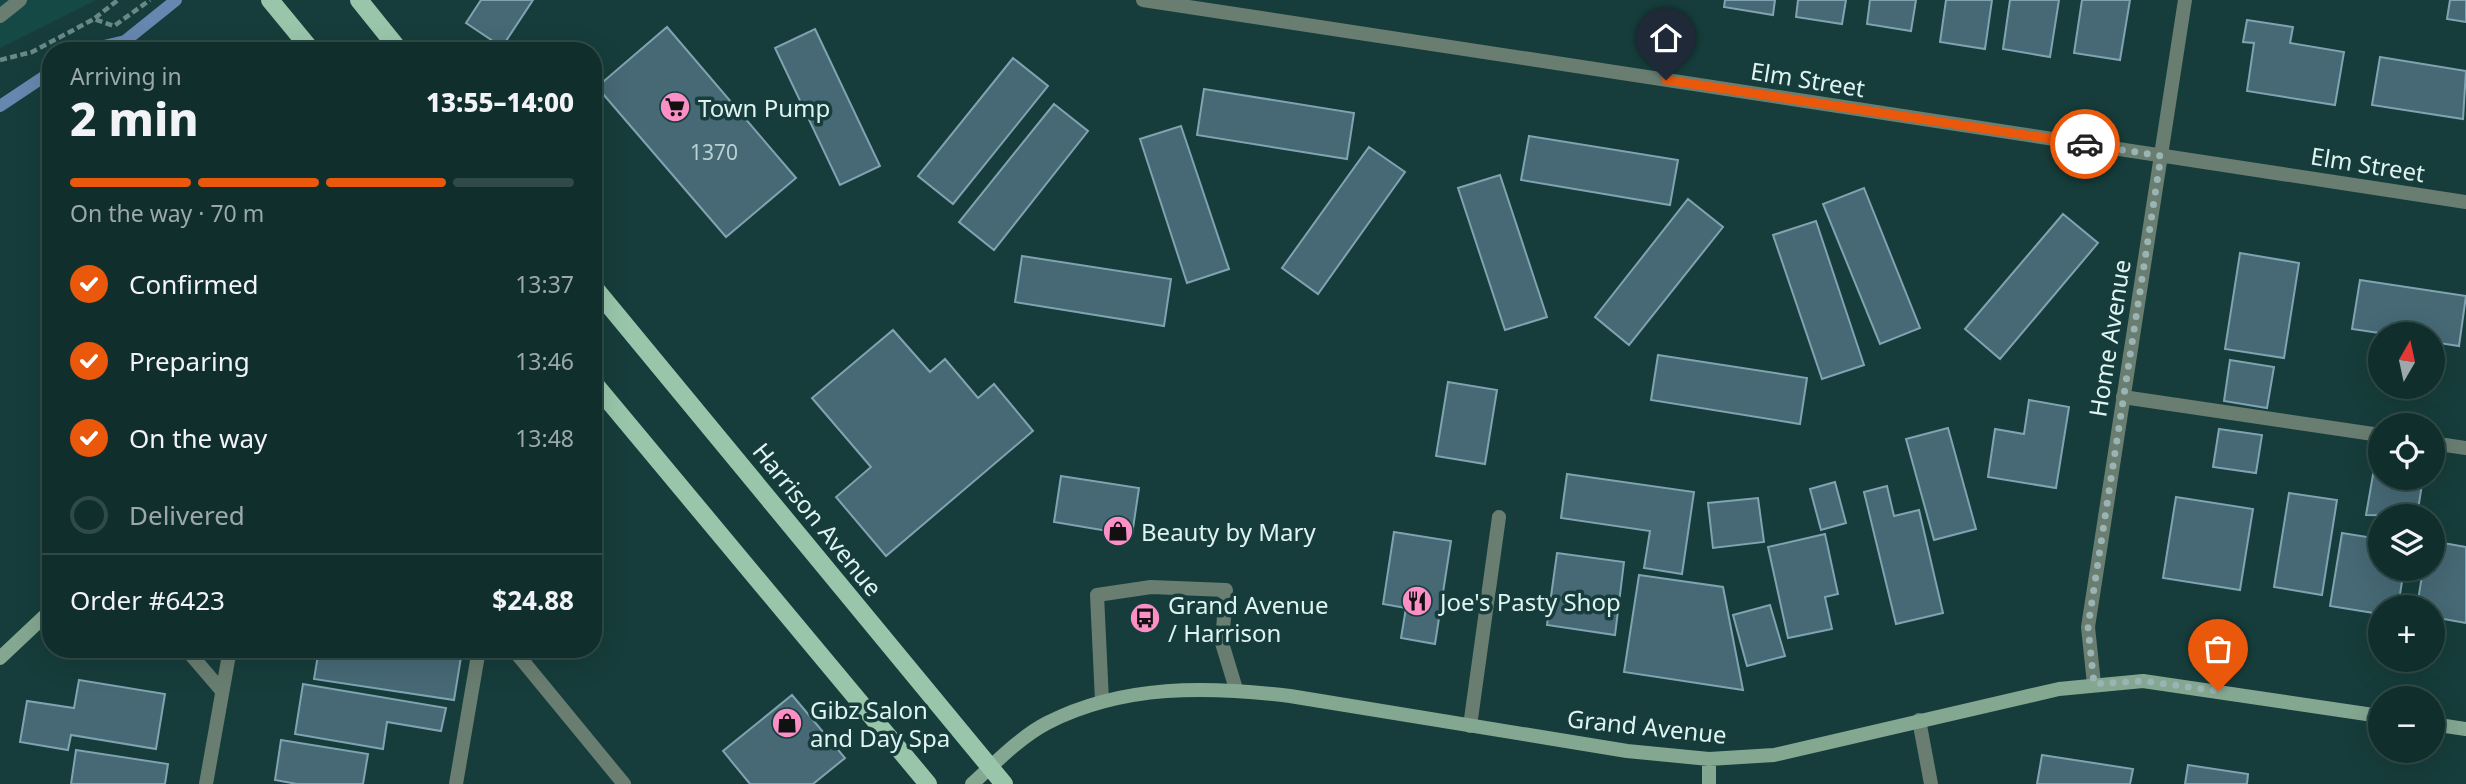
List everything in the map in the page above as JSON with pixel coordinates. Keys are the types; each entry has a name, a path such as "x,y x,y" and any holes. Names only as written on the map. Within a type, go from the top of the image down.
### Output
{"main road":[{"path":"270,0 305,42"},
{"path":"359,0 393,42"},
{"name":"Harrison Avenue","path":"602,297 1004,784"},
{"path":"602,393 928,784"},
{"path":"0,658 42,618"},
{"name":"Grand Avenue","path":"972,784 1046,724 1102,701 1164,690 1236,689 1628,751 1709,759 1774,755 1919,720 2094,684 2143,681 2368,714"},
{"path":"2445,726 2466,729"},
{"path":"1709,759 1709,784"}],"street":[{"path":"0,16 20,0"},
{"name":"Elm Street","path":"1143,0 2466,202"},
{"name":"Home Avenue","path":"2094,684 2088,627 2186,0"},
{"path":"2123,397 2368,433"},
{"path":"2445,445 2466,448"},
{"path":"1470,726 1499,517"},
{"path":"1102,701 1097,595 1152,587 1226,590 1222,643 1236,689"},
{"path":"194,658 222,691"},
{"path":"206,784 228,658"},
{"path":"456,784 477,658"},
{"path":"520,658 624,784"},
{"path":"1919,720 1931,784"}],"path":[{"path":"51,42 94,19 118,0"},
{"path":"94,19 114,26 150,0"},
{"path":"0,60 42,47"}],"shaded area":[{"path":"0,0 96,0 0,48"}],"building":[{"path":"481,0 533,0 505,42 494,42 466,23"},
{"path":"1725,0 1775,0 1773,15 1724,7"},
{"path":"1798,0 1846,0 1842,24 1796,17"},
{"path":"1870,0 1916,0 1911,31 1867,24"},
{"path":"1946,0 1992,0 1985,49 1940,42"},
{"path":"2010,0 2059,0 2050,57 2003,49"},
{"path":"2082,0 2130,0 2120,60 2074,53"},
{"path":"2450,0 2466,0 2466,22 2447,19"},
{"path":"2247,20 2293,27 2290,43 2344,52 2335,105 2247,91 2254,43 2243,42"},
{"path":"667,27 796,178 726,237 602,93 602,83"},
{"path":"815,29 880,166 840,185 775,48"},
{"path":"2380,57 2466,71 2463,119 2372,105"},
{"path":"1013,58 1048,86 953,204 918,176"},
{"path":"1204,89 1354,113 1347,159 1197,135"},
{"path":"1054,104 1088,131 994,250 959,222"},
{"path":"1181,126 1229,269 1187,283 1140,139"},
{"path":"1529,136 1678,160 1670,205 1521,180"},
{"path":"1369,147 1405,172 1318,294 1282,268"},
{"path":"1500,175 1547,317 1505,330 1458,188"},
{"path":"1864,188 1920,328 1880,344 1823,204"},
{"path":"1688,199 1723,227 1629,345 1595,317"},
{"path":"2063,214 2098,243 2000,359 1965,329"},
{"path":"1816,221 1864,365 1822,379 1773,235"},
{"path":"2240,253 2299,263 2284,358 2225,349"},
{"path":"1022,256 1171,279 1164,326 1015,302"},
{"path":"2360,280 2466,296 2459,346 2445,344 2445,322 2368,322 2368,331 2352,329"},
{"path":"893,330 930,372 945,359 978,398 994,384 1033,431 886,556 836,497 871,467 812,398"},
{"path":"1658,355 1807,378 1800,424 1651,400"},
{"path":"2230,360 2274,367 2267,408 2224,401"},
{"path":"1448,382 1497,390 1485,464 1436,456"},
{"path":"2029,400 2069,407 2056,488 1988,477 1995,429 2024,434"},
{"path":"1948,428 1976,529 1934,540 1906,439"},
{"path":"2219,429 2262,435 2256,473 2213,467"},
{"path":"1567,474 1694,492 1682,574 1644,568 1650,531 1561,518"},
{"path":"1061,476 1139,488 1132,535 1054,522"},
{"path":"1835,482 1846,523 1821,530 1810,489"},
{"path":"1887,486 1894,516 1919,510 1943,613 1896,624 1864,492"},
{"path":"2370,490 2421,490 2419,504 2368,504 2366,515"},
{"path":"2289,493 2337,500 2322,595 2274,587"},
{"path":"2176,497 2253,509 2240,590 2163,578"},
{"path":"1758,498 1764,542 1713,548 1708,503"},
{"path":"1394,532 1451,541 1435,644 1401,638 1406,608 1383,604"},
{"path":"2342,533 2368,537 2368,581 2402,581 2400,595 2368,595 2368,612 2330,606"},
{"path":"1825,534 1838,594 1825,597 1832,629 1788,638 1768,547"},
{"path":"2445,543 2466,547 2466,623 2445,619 2445,595 2419,595 2421,581 2445,581"},
{"path":"1557,553 1624,562 1615,635 1547,625"},
{"path":"1639,575 1723,587 1743,690 1624,672"},
{"path":"1770,605 1785,656 1747,666 1733,615"},
{"path":"318,658 461,658 454,700 314,679"},
{"path":"79,680 165,694 156,749 71,735 68,750 20,742 27,701 74,708"},
{"path":"303,684 446,708 441,731 387,722 383,749 295,734"},
{"name":"Gibz Salon and Day Spa","path":"792,695 845,758 813,784 750,784 723,751"},
{"path":"281,740 368,754 363,784 297,784 275,780"},
{"path":"76,750 168,764 165,784 71,784"},
{"path":"2042,755 2133,769 2130,784 2037,784"},
{"path":"2188,765 2248,774 2247,784 2185,784"}],"waterway":[{"path":"121,42 176,0"},
{"path":"0,106 42,78"}],"way so far":[{"path":"2085,144 2161,156 2088,627 2094,684 2143,681 2218,691"}],"place":[{"name":"Town Pump","path":"675,107"},
{"name":"Beauty by Mary","path":"1118,531"},
{"name":"Joe's Pasty Shop","path":"1417,601"},
{"name":"Grand Avenue / Harrison","path":"1145,618"},
{"name":"Gibz Salon and Day Spa","path":"787,723"}],"route":[{"path":"1666,80 2085,144"}]}
